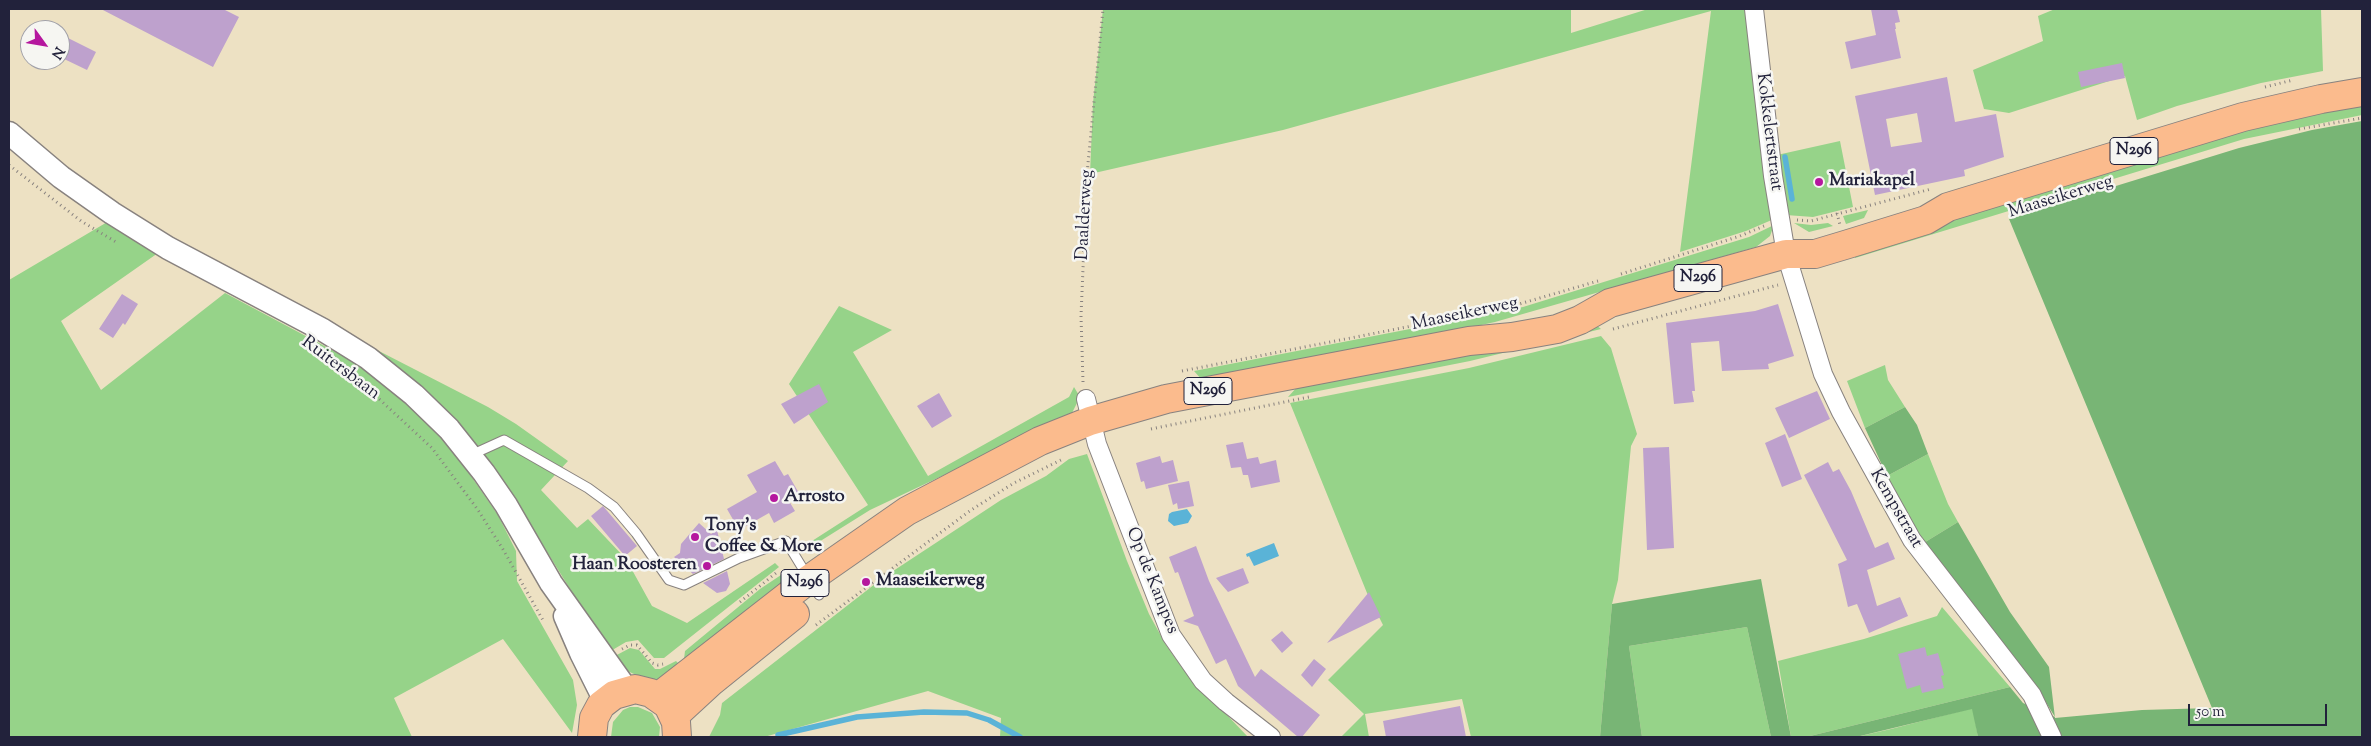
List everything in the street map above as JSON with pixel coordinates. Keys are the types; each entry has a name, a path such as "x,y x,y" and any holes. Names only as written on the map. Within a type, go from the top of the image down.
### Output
{"main road":[{"name":"Maaseikerweg","path":"670,717 814,588 913,524 961,484 1040,441 1091,421 1166,400 1469,341 1509,323 1574,306 1606,292 1786,254 1815,254 1926,220 1948,207 2243,117 2321,99 2362,92"},
{"name":"N296","path":"616,695 643,690 670,717"},
{"path":"592,737 594,718 616,695"}],"street":[{"name":"Kokkelertstraat","path":"1754,9 1780,220 1786,254"},
{"name":"Ruitersbaan","path":"9,133 60,177 112,213 168,248 323,330 368,358 414,395 449,429 472,455 506,506 616,695"},
{"name":"Kempstraat","path":"1786,254 1823,374 1841,412 1903,526 1930,567 2032,695 2052,737"},
{"name":"Op de Kampes","path":"1091,421 1171,635 1203,680 1226,702 1271,737"}],"lane":[{"path":"472,455 504,440 588,488 614,507 636,533 669,580 684,585 740,558 786,541 814,588"}],"path":[{"name":"Daalderweg","path":"1091,421 1083,385 1082,306 1087,174 1103,9"},
{"path":"2298,130 2362,118"},
{"path":"9,165 81,221 118,243"},
{"path":"1620,275 1740,236 1780,220 1811,221 1837,213"},
{"name":"Maaseikerweg","path":"1180,372 1509,307 1606,292"},
{"name":"Ruitersbaan","path":"344,368 432,448 478,510 547,626"},
{"path":"808,631 970,510 1014,484 1091,421"},
{"path":"617,652 635,644 640,647 652,663 658,665 665,663"}],"green space":[{"path":"1103,9 1571,9 1571,33 1648,9 1748,9 1774,219 1746,231 1680,252 1711,11 1283,130 1090,174 1093,103"},
{"path":"2055,9 2321,9 2323,71 2261,83 2177,106 2137,120 2125,76 2009,113 1984,109 1973,70 2043,41 2038,16"},
{"path":"2362,104 2362,115 2244,139 1855,258 1853,251 2241,129"},
{"path":"2362,121 2362,737 1978,737 1972,709 1856,737 1806,737 2010,687 2023,703 2055,717 2142,710 2212,708 2009,219 2239,148 2312,130"},
{"path":"1840,141 1853,207 1813,217 1786,215 1777,155"},
{"path":"1868,210 1864,218 1846,224 1843,216"},
{"path":"109,221 158,253 61,321 101,390 225,293 349,359 380,380 414,408 444,437 498,515 516,551 517,581 573,680 577,705 572,733 503,639 394,698 412,737 9,737 9,280"},
{"path":"1794,223 1811,225 1828,223 1833,226 1809,232"},
{"path":"1774,225 1770,236 1756,247 1495,322 1422,338 1202,380 1194,371 1523,307 1749,237"},
{"path":"839,306 892,330 853,352 928,476 1069,397 1074,387 1080,397 1071,415 870,510 814,545 812,541 868,505 789,384"},
{"path":"1595,324 1601,329 1470,361 1288,397 1298,386"},
{"path":"1601,336 1611,348 1637,434 1631,446 1618,580 1612,604 1600,737 1471,737 1462,699 1365,714 1369,737 1341,737 1364,714 1328,680 1383,625 1367,593 1290,403 1469,368"},
{"path":"377,350 488,407 516,424 568,461 541,490 577,528 588,519 626,559 652,606 687,623 775,563 779,567 664,658 654,658 638,640 626,642 609,652 497,471 426,393"},
{"path":"1885,365 1888,380 1905,407 1865,428 1847,381"},
{"path":"1905,407 1917,425 1928,454 1887,476 1865,428"},
{"path":"1087,454 1127,561 1149,614 1166,645 1183,669 1248,737 1000,737 1001,718 928,691 764,737 709,737 720,715 722,703 884,577 1001,500 1046,476 1069,459"},
{"path":"1928,454 1948,504 1958,522 1922,544 1887,476"},
{"path":"1958,522 2010,612 2049,667 2055,717 2039,691 1922,544"},
{"path":"784,573 786,580 690,666 684,659 685,651 760,589"},
{"path":"1761,579 1791,737 1771,737 1747,627 1629,646 1642,737 1600,737 1612,604"},
{"path":"1942,607 2010,687 1806,737 1791,737 1778,661 1864,639 1937,616"},
{"path":"1747,627 1771,737 1642,737 1629,646"},
{"path":"630,648 639,650 655,669 660,669 676,661 685,670 677,676 651,682 619,667 613,657"},
{"path":"630,707 638,707 652,713 660,727 659,737 611,737 613,722 623,710"},
{"path":"1973,708 1978,737 1856,737 1891,729"}],"water":[{"path":"1187,509 1192,516 1188,523 1174,526 1168,521 1169,514 1172,512"},
{"path":"1274,543 1279,556 1254,566 1246,554"}],"building":[{"path":"101,9 223,9 239,17 213,67"},
{"path":"1871,9 1897,9 1900,22 1895,23 1895,29 1901,58 1851,69 1845,42 1876,35"},
{"path":"70,39 96,52 87,70 70,62"},
{"path":"2122,63 2125,78 2081,87 2078,72"},
{"path":"1947,77 1955,122 1996,114 2004,157 1964,170 1965,176 1875,195 1855,96","holes":["1917,113 1922,142 1891,147 1886,119"]},
{"path":"122,294 138,304 125,325 123,323 113,338 99,329"},
{"path":"1778,304 1794,356 1768,364 1769,369 1722,371 1719,341 1691,343 1695,391 1692,391 1694,402 1674,404 1666,323 1755,311"},
{"path":"819,384 828,402 794,424 781,404"},
{"path":"1817,391 1830,419 1789,438 1775,408"},
{"path":"939,393 952,416 932,428 917,406"},
{"path":"1785,434 1802,479 1782,487 1765,443"},
{"path":"1243,442 1247,459 1258,457 1260,464 1276,460 1280,482 1251,488 1248,475 1243,475 1241,467 1231,468 1226,445"},
{"path":"1669,447 1674,548 1647,550 1643,448"},
{"path":"1160,456 1162,463 1173,460 1178,481 1146,489 1144,481 1141,482 1136,463"},
{"path":"775,461 784,476 788,474 800,495 789,501 795,511 774,523 769,513 739,530 727,509 757,492 747,475"},
{"path":"1828,462 1833,472 1839,469 1851,491 1875,548 1888,542 1895,559 1867,570 1877,606 1900,597 1908,616 1869,633 1857,604 1848,607 1838,564 1847,560 1804,475"},
{"path":"1189,481 1194,506 1178,509 1177,503 1173,505 1168,485"},
{"path":"603,506 637,546 625,556 591,516"},
{"path":"699,523 711,534 717,530 724,559 693,574 674,557 680,553 681,544"},
{"path":"1196,546 1209,581 1255,677 1261,669 1320,715 1302,737 1298,737 1238,686 1226,659 1216,664 1198,626 1183,621 1194,616 1178,572 1175,573 1169,557"},
{"path":"1243,568 1249,583 1228,592 1216,578"},
{"path":"727,571 730,584 726,591 717,593 703,583"},
{"path":"1369,592 1381,617 1327,643"},
{"path":"1282,631 1293,643 1282,653 1271,640"},
{"path":"1925,647 1927,656 1938,653 1944,675 1941,676 1944,688 1922,693 1920,685 1907,689 1898,654"},
{"path":"1314,659 1326,669 1312,687 1301,675"},
{"path":"1460,706 1466,737 1386,737 1383,721"}],"waterway":[{"path":"1785,157 1792,199"},
{"path":"778,735 857,717 924,712 967,713 989,720 1020,737"}],"place":[{"name":"Mariakapel","path":"1819,182"},
{"name":"Arrosto","path":"774,498"},
{"name":"Tony's Coffee & More","path":"695,537"},
{"name":"Haan Roosteren","path":"707,566"},
{"name":"Maaseikerweg","path":"866,582"}]}
